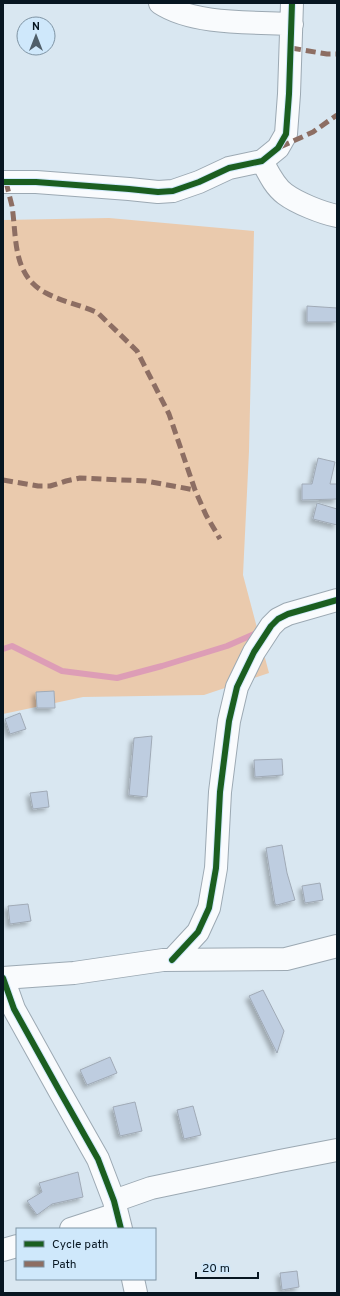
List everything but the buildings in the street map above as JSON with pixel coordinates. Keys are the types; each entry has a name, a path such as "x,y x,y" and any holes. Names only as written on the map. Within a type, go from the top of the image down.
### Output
{"street":[{"path":"3,182 36,182 158,192 173,191 199,182 229,168 262,161 278,148 286,134 292,13 248,22 210,19 184,14 170,9 160,3"},
{"path":"262,161 271,179 285,194 310,207 337,216"},
{"path":"172,960 198,932 209,908 216,868 220,792 228,728 237,687 254,652 271,626 278,620 295,612 337,600"},
{"path":"117,1215 98,1159 14,1009 3,978 74,973 172,960 286,959 337,946"},
{"path":"74,1228 117,1215 152,1188 337,1150"},
{"path":"3,1250 16,1246"},
{"path":"133,1280 136,1293"}],"shaded area":[{"path":"109,218 254,231 249,451 243,575 269,673 204,695 83,697 3,714 3,220"}],"waterway":[{"path":"3,649 12,646 62,671 117,678 227,646 259,632"}],"marked path":[{"path":"291,48 327,54 337,54"},
{"path":"280,147 313,132 337,115"},
{"path":"6,182 12,206 18,255 27,276 35,285 46,293 98,313 137,351 169,414 195,490 206,515 220,539"},
{"path":"3,480 38,486 50,486 80,478 146,481 195,490"}],"cycle path":[{"path":"3,182 36,182 158,192 173,191 199,182 229,168 262,161 278,148 286,134 292,3"},
{"path":"172,960 198,932 209,908 216,868 220,792 229,721 237,687 254,652 271,626 278,619 288,614 337,600"},
{"path":"3,978 14,1009 98,1159 114,1201 121,1228"}]}
